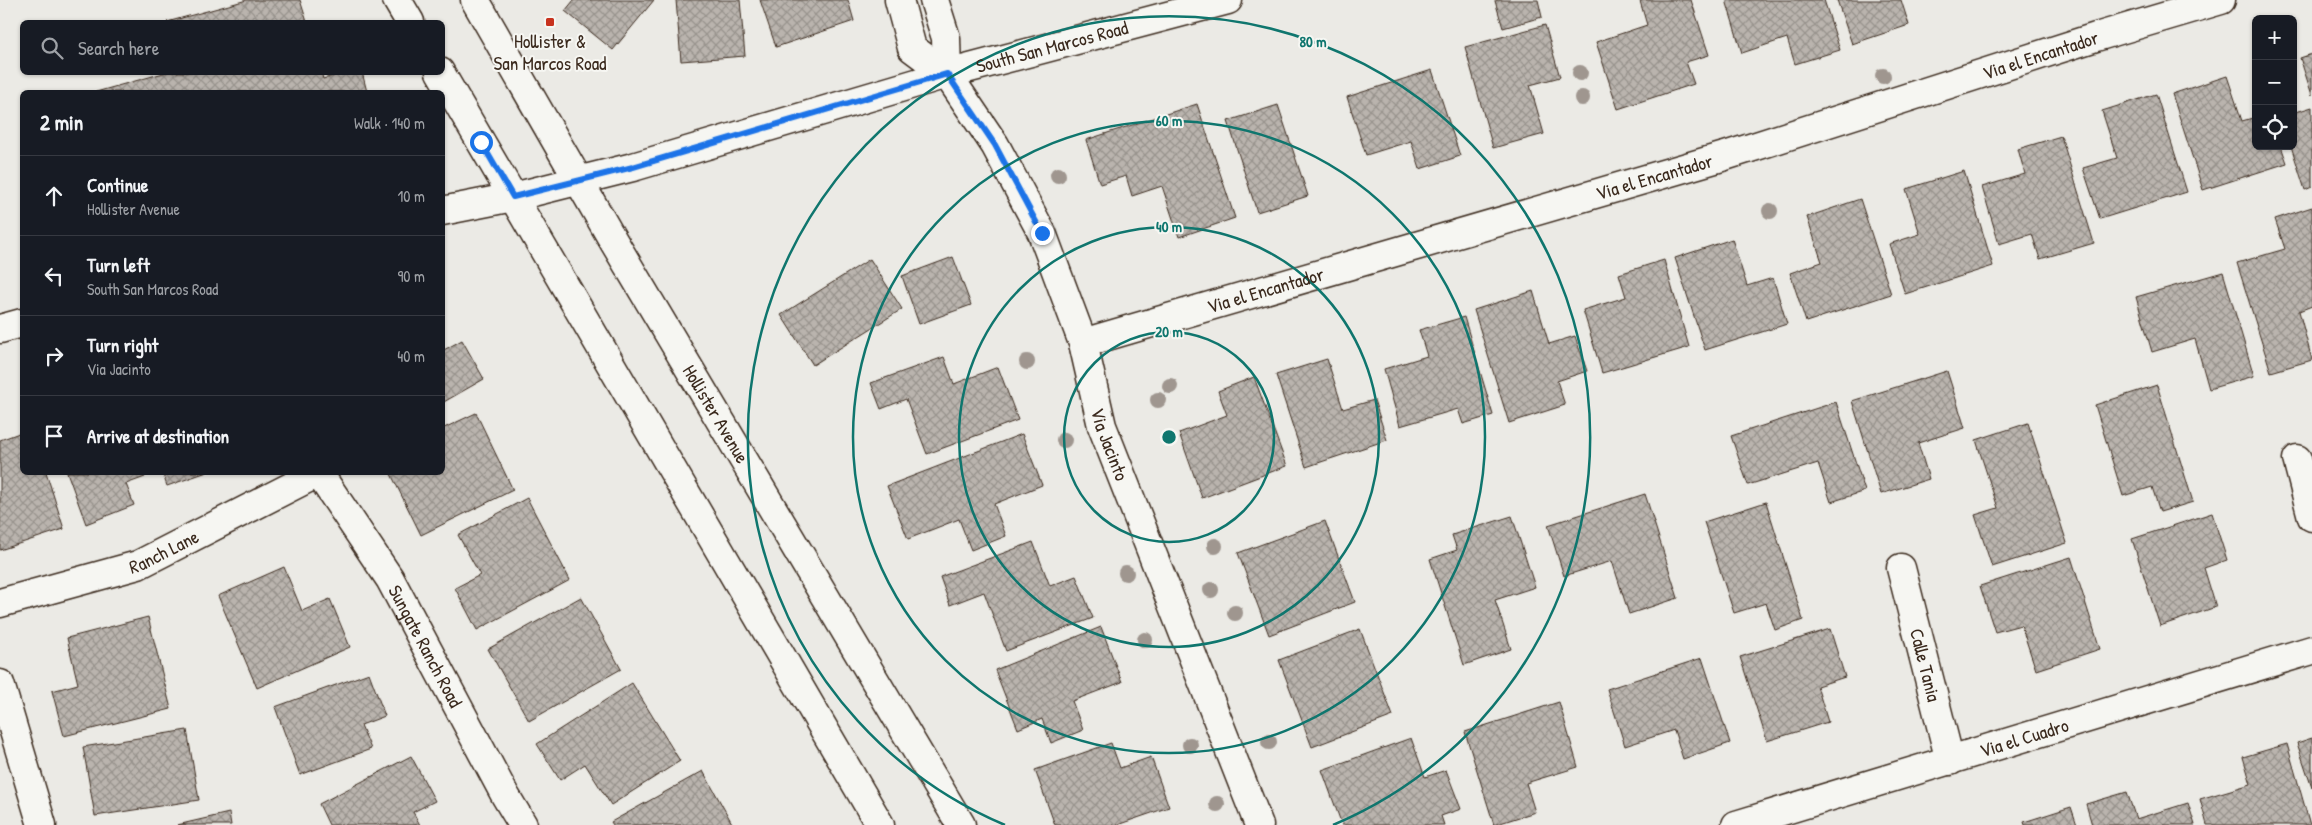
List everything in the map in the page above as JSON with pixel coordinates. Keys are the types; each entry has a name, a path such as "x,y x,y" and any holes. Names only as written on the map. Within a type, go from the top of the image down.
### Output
{"street":[{"path":"397,0 409,20"},
{"name":"Hollister Avenue","path":"475,0 579,181 961,825"},
{"path":"898,0 912,48 947,74"},
{"path":"934,0 946,38 947,74"},
{"name":"South San Marcos Road","path":"445,210 513,197 633,167 947,74 1228,0"},
{"name":"Via el Encantador","path":"1083,342 1725,156 2096,37 2221,0"},
{"name":"Via Jacinto","path":"947,74 995,145 1042,233 1083,342 1102,426 1259,825"},
{"path":"442,75 551,266 880,825"},
{"path":"0,329 20,324"},
{"path":"2297,460 2312,516"},
{"name":"Ranch Lane","path":"0,603 138,565 314,475"},
{"name":"Sungate Ranch Road","path":"319,475 390,580 523,825"},
{"name":"Calle Tania","path":"1901,568 1950,761"},
{"name":"Via el Cuadro","path":"1736,825 2312,650"},
{"path":"0,684 42,825"}],"building":[{"path":"247,0 300,0 306,20 174,20"},
{"path":"574,0 654,0 613,50 565,11"},
{"path":"676,0 740,0 745,56 681,61"},
{"path":"760,0 848,0 854,21 776,47"},
{"path":"1538,0 1542,17 1503,28 1495,1"},
{"path":"1691,0 1709,55 1686,62 1694,84 1618,109 1596,42 1647,25 1640,1"},
{"path":"1726,0 1824,0 1840,50 1795,64 1787,38 1742,53"},
{"path":"1837,0 1901,0 1909,25 1852,44"},
{"path":"1545,25 1560,77 1530,85 1544,134 1493,148 1465,47"},
{"path":"2312,54 2312,95 2300,58"},
{"path":"1432,70 1460,156 1420,169 1411,141 1366,155 1347,97"},
{"path":"156,75 322,75 323,79 337,75 363,75 366,90 103,90"},
{"path":"2227,76 2242,121 2252,118 2252,150 2282,150 2287,163 2203,190 2172,94"},
{"path":"2156,94 2187,192 2100,219 2083,168 2117,158 2102,111"},
{"path":"1197,104 1235,218 1179,237 1162,186 1132,196 1126,176 1100,184 1086,140"},
{"path":"1278,105 1308,196 1257,212 1228,121"},
{"path":"2312,107 2312,187 2305,190 2292,150 2297,150 2297,112"},
{"path":"2061,136 2094,243 2040,259 2032,234 1999,244 1982,187 2025,174 2018,149"},
{"path":"1964,171 1993,266 1905,294 1889,244 1920,234 1906,189"},
{"path":"1860,199 1891,294 1806,322 1790,273 1822,262 1807,217"},
{"path":"2312,207 2312,306 2299,311 2312,360 2271,372 2237,263 2285,249 2275,219"},
{"path":"1732,239 1747,286 1773,278 1787,324 1705,350 1675,258"},
{"path":"953,257 971,305 919,324 902,276"},
{"path":"870,259 902,309 813,365 781,315"},
{"path":"1664,260 1689,347 1602,373 1583,310 1626,297 1619,274"},
{"path":"2223,272 2254,376 2209,389 2195,339 2152,352 2136,297"},
{"path":"1533,291 1549,344 1575,336 1587,371 1557,381 1565,405 1509,423 1474,310"},
{"path":"1464,317 1493,415 1463,424 1458,409 1400,426 1384,369 1427,356 1419,330"},
{"path":"462,340 484,379 445,401 445,349"},
{"path":"944,357 954,384 998,367 1018,420 927,454 906,399 881,409 871,383"},
{"path":"1327,359 1343,409 1374,400 1387,440 1306,467 1276,375"},
{"path":"1947,371 1965,428 1918,443 1929,479 1881,494 1852,401"},
{"path":"1254,377 1287,466 1202,498 1179,433 1227,415 1218,391"},
{"path":"2157,385 2193,502 2160,512 2152,487 2123,496 2095,405"},
{"path":"1836,402 1865,491 1831,502 1818,463 1748,485 1731,436"},
{"path":"476,413 513,490 421,535 391,475 445,475 445,428"},
{"path":"2028,423 2067,543 1992,567 1975,515 1998,508 1976,440"},
{"path":"20,433 20,475 47,475 64,529 0,550 0,440"},
{"path":"1022,434 1042,485 994,504 1006,536 971,550 959,519 908,539 887,486"},
{"path":"68,475 145,475 145,477 126,484 134,505 86,524"},
{"path":"163,475 198,475 167,486"},
{"path":"1645,494 1678,598 1629,614 1612,561 1564,576 1548,525"},
{"path":"527,498 570,580 477,630 455,588 480,575 458,535"},
{"path":"1766,502 1803,620 1775,630 1766,603 1734,613 1704,522"},
{"path":"2212,513 2227,560 2204,568 2216,607 2160,626 2132,539"},
{"path":"1512,516 1535,587 1495,600 1511,649 1464,665 1430,559 1457,550 1452,535"},
{"path":"1325,521 1355,602 1269,635 1238,553"},
{"path":"1033,542 1050,586 1076,576 1093,618 1006,651 984,592 950,605 940,577"},
{"path":"2071,557 2100,649 2036,670 2021,625 1995,632 1980,586"},
{"path":"284,567 302,611 330,599 350,647 257,688 218,596"},
{"path":"581,597 621,669 529,721 488,649"},
{"path":"148,617 171,709 64,736 52,691 78,684 67,638"},
{"path":"1101,627 1122,682 1072,701 1083,730 1051,743 1042,719 1018,729 995,670"},
{"path":"1360,629 1393,716 1312,747 1279,660"},
{"path":"1830,629 1845,677 1817,686 1828,722 1767,741 1740,657"},
{"path":"1702,658 1730,743 1683,759 1674,730 1625,746 1607,689"},
{"path":"369,673 385,716 361,725 371,749 300,775 275,707"},
{"path":"632,683 680,761 611,805 585,764 560,780 537,744"},
{"path":"1559,702 1578,767 1526,783 1535,812 1494,825 1465,732"},
{"path":"187,730 199,800 95,816 83,747"},
{"path":"1411,738 1425,777 1446,770 1461,809 1441,816 1444,825 1342,825 1322,770"},
{"path":"2312,738 2312,788 2297,743"},
{"path":"1111,743 1120,768 1151,757 1169,807 1117,825 1055,825 1035,770"},
{"path":"2287,744 2310,825 2207,825 2200,799 2251,784 2243,757"},
{"path":"411,756 435,801 413,812 420,825 329,825 319,804"},
{"path":"703,771 733,825 613,825 611,822"},
{"path":"2127,792 2136,819 2188,803 2195,825 2092,825 2086,804"},
{"path":"2071,807 2077,825 2025,825 2024,822"},
{"path":"229,813 231,825 177,825"}],"place":[{"name":"Hollister & San Marcos Road","path":"550,22"}],"route":[{"path":"481,142 513,197 633,167 947,74 995,145 1042,233"}]}
